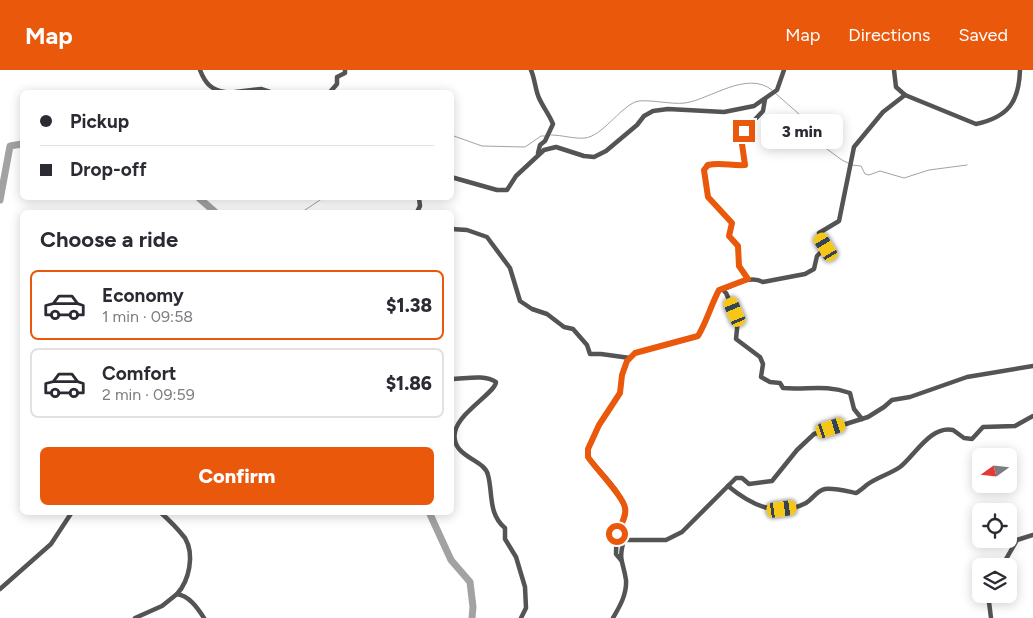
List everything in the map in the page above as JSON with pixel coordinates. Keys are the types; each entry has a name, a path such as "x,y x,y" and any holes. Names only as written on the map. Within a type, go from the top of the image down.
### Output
{"street":[{"path":"200,70 202,77 213,90"},
{"path":"332,90 337,84 337,77 345,73 345,70"},
{"path":"531,70 537,84 539,98 549,112 553,124 545,141 540,144 538,154"},
{"path":"454,178 498,190 507,190 516,176 544,150 556,147 584,156 594,157 607,150 649,112 668,109 729,111 754,106 777,90 784,70"},
{"path":"894,70 896,87 905,94 976,124 998,115 1012,104 1018,92 1020,70"},
{"path":"621,560 616,554 617,534 626,506 588,457 588,449 599,425 620,393 622,375 630,358 635,353 698,336 706,324 711,305 719,290 748,279 758,279 763,282 805,274 814,269 818,256 826,247 819,233 839,221 854,147 883,112 905,94"},
{"path":"748,279 739,266 738,246 729,236 732,223 708,197 704,170 708,165 718,162 734,166 745,165 741,137 744,131 763,111 764,99"},
{"path":"454,229 467,230 487,237 510,268 520,301 532,309 547,314 564,327 573,329 587,345 590,354 630,358"},
{"path":"722,290 726,293 738,320 736,339 760,356 762,364 761,377 770,382 780,383 783,388 837,388 850,393 854,409 862,419"},
{"path":"613,618 623,602 626,582 620,555 624,540 666,540 682,532 736,478 742,478 749,484 772,481 797,450 814,434 862,419 881,410 892,400 910,398 967,377 1033,366"},
{"path":"454,379 487,378 495,381 496,384 492,390 474,404 457,427 455,434 464,455 485,467 488,472 490,501 496,516 505,528 505,539 516,557 525,587 526,608 521,618"},
{"path":"728,486 745,499 758,506 772,510 800,506 824,490 835,489 856,494 868,484 898,468 922,446 925,440 936,432 953,430 964,438 972,439 982,427 1015,426 1033,416"},
{"path":"0,589 51,544 70,515"},
{"path":"135,618 162,606 177,594 187,578 190,564 188,547 184,538 163,515"},
{"path":"1007,558 1017,540 1033,535"},
{"path":"177,594 184,595 192,602 204,618"},
{"path":"989,603 991,618"}],"waterway":[{"path":"551,135 581,138 591,136 598,133 629,105 639,101 685,103 740,84 752,83 772,90"},
{"path":"775,93 815,128 820,144 842,160 852,165 861,166 865,174 869,175 880,171 904,178 929,170 967,165"},
{"path":"454,136 482,146 525,147 541,136 547,136"},
{"path":"0,200 10,146 20,144"},
{"path":"201,200 213,210"},
{"path":"305,210 320,200"},
{"path":"430,515 451,560 470,582 473,607 472,618"}],"route":[{"path":"617,534 626,506 588,457 588,449 594,441 599,425 620,393 622,375 627,361 635,353 698,336 706,324 711,305 719,290 727,289 748,279 739,266 738,246 729,236 732,223 708,197 704,170 708,165 718,162 734,166 745,165 741,137 744,131"}]}
